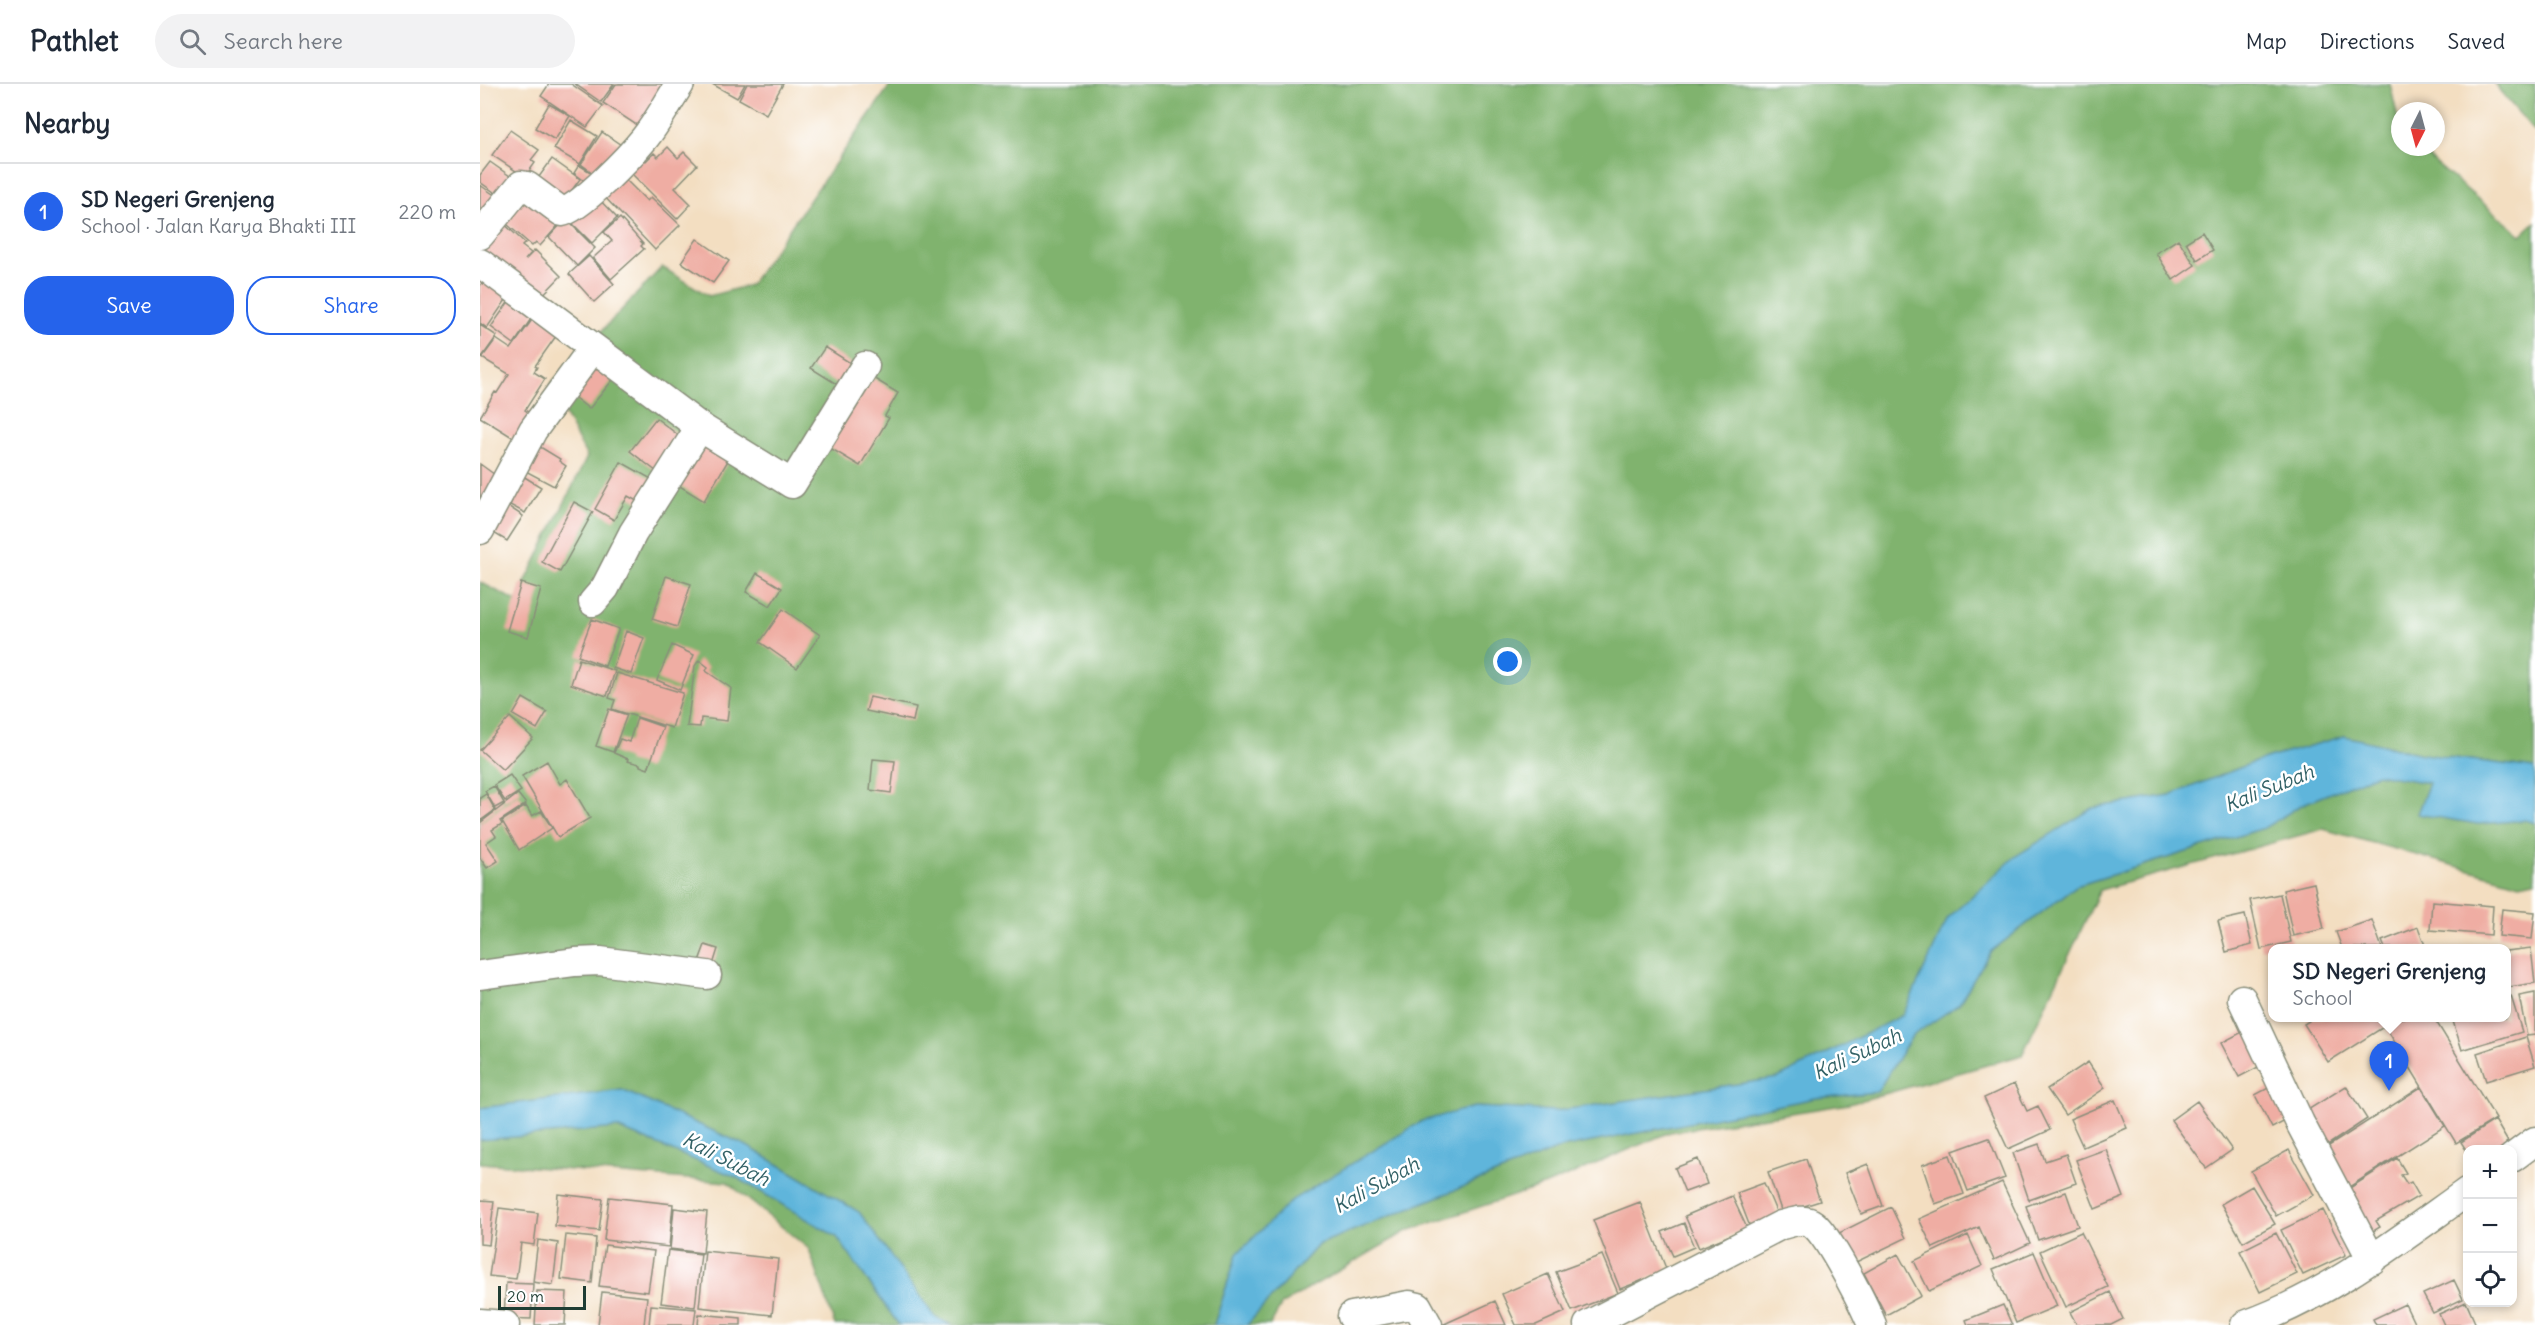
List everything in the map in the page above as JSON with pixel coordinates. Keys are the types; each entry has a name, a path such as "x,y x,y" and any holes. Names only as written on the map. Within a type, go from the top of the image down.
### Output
{"street":[{"path":"480,235 521,185 527,186 562,212 567,211 586,197 645,138 680,84"},
{"path":"480,263 700,427 792,484 865,366"},
{"path":"480,530 533,430 593,348"},
{"path":"593,602 605,588 633,533 700,427"},
{"path":"480,975 575,962 600,961 707,975"},
{"path":"2242,999 2300,1123 2372,1260"},
{"path":"2517,1154 2535,1141"},
{"path":"2245,1325 2274,1315 2324,1291 2372,1260 2463,1195"},
{"path":"1588,1325 1781,1225 1801,1220 1812,1224 1829,1246 1872,1325"},
{"path":"1352,1316 1409,1305 1418,1308 1428,1325"},
{"path":"480,1323 505,1325"}],"green space":[{"path":"891,84 2390,84 2394,102 2391,102 2391,156 2427,156 2521,235 2535,222 2535,768 2422,754 2344,736 2255,762 2170,795 2093,808 1948,918 1903,1015 1778,1078 1556,1111 1474,1107 1237,1254 1214,1325 952,1325 936,1318 859,1212 747,1146 622,1090 480,1108 480,582 516,601 587,457 550,386 662,267 709,296 750,285"},
{"path":"2494,84 2535,84 2535,132"},
{"path":"2377,774 2429,783 2417,814 2478,824 2527,820 2535,823 2535,881 2520,884 2323,829 2100,890 2022,1055 1849,1104 1670,1132 1546,1185 1407,1231 1282,1304 1270,1325 1247,1325 1319,1244 1561,1148 1816,1098 1877,1092 1912,1036 1959,1004 1990,952 2076,886 2264,828 2303,804"},
{"path":"617,1128 736,1177 837,1237 899,1325 835,1325 809,1249 727,1182 480,1163 480,1140"}],"water":[{"name":"Kali Subah","path":"2344,736 2422,754 2535,768 2535,823 2526,820 2478,824 2417,814 2429,783 2377,774 2303,804 2264,828 2076,886 1990,952 1959,1004 1912,1036 1877,1092 1816,1098 1561,1148 1319,1244 1247,1325 1214,1325 1237,1254 1292,1200 1422,1121 1474,1107 1556,1111 1778,1078 1903,1015 1948,918 2016,856 2093,808 2170,795 2255,762"},
{"name":"Kali Subah","path":"622,1090 747,1146 859,1212 936,1318 952,1325 899,1325 837,1237 736,1177 617,1128 480,1140 480,1108"}],"building":[{"path":"549,84 571,84 603,106 587,127 541,96"},
{"path":"575,84 614,84 601,102"},
{"path":"616,84 671,84 641,128 603,103"},
{"path":"712,84 745,84 737,98"},
{"path":"747,84 783,84 766,114 739,99"},
{"path":"549,104 570,116 555,140 535,128"},
{"path":"571,120 597,136 580,164 554,149"},
{"path":"510,130 539,150 531,160 535,163 525,177 492,155"},
{"path":"602,132 624,147 600,178 581,164"},
{"path":"668,147 678,158 684,152 697,165 675,188 691,204 677,219 623,165 637,151 646,161 654,153 658,157"},
{"path":"552,159 580,179 561,205 533,185"},
{"path":"490,162 517,181 504,199 480,182 480,175"},
{"path":"579,165 597,176 590,185 574,173"},
{"path":"619,173 647,201 651,197 680,225 655,250 600,192"},
{"path":"480,185 500,199 480,226"},
{"path":"525,190 563,220 540,246 536,242 532,246 500,218"},
{"path":"594,194 617,218 592,243 568,219"},
{"path":"620,218 643,244 641,246 644,249 611,279 593,258 612,241 604,232"},
{"path":"566,219 595,248 577,266 549,237"},
{"path":"501,221 525,243 522,246 531,253 525,260 535,250 561,276 536,302 480,251 480,244"},
{"path":"2202,232 2213,250 2197,260 2186,242"},
{"path":"697,239 729,261 713,283 681,262"},
{"path":"2178,239 2195,265 2173,280 2156,253"},
{"path":"589,256 614,284 594,302 569,274"},
{"path":"487,275 512,291 487,328 480,323 480,286"},
{"path":"514,294 537,310 514,344 491,327"},
{"path":"537,313 561,329 535,366 537,367 534,372 545,379 525,410 532,415 517,440 480,417 509,374 482,358 496,339 511,349"},
{"path":"480,325 497,336 482,357 480,356"},
{"path":"825,347 852,364 838,385 811,368"},
{"path":"594,359 616,376 589,409 570,394"},
{"path":"873,378 898,393 885,416 889,418 860,466 825,445"},
{"path":"656,418 687,442 661,475 630,451"},
{"path":"706,439 729,459 704,501 678,485"},
{"path":"532,442 560,459 559,461 566,466 554,486 518,467"},
{"path":"621,462 655,481 642,504 628,496 614,520 595,509"},
{"path":"480,464 502,480 480,502"},
{"path":"523,476 541,487 525,513 510,505 512,501 509,498"},
{"path":"574,502 593,512 560,572 542,562"},
{"path":"503,503 523,516 507,541 487,529"},
{"path":"757,573 782,588 770,606 746,592"},
{"path":"666,576 691,584 677,627 652,619"},
{"path":"521,583 541,589 528,637 507,631"},
{"path":"783,609 820,635 797,668 760,642"},
{"path":"592,619 619,629 605,666 578,656"},
{"path":"626,631 644,638 631,674 613,668"},
{"path":"672,645 694,655 680,690 657,680"},
{"path":"579,659 615,671 607,696 571,684"},
{"path":"699,660 708,667 706,671 731,688 727,721 701,718 700,727 687,726 695,666"},
{"path":"617,673 683,693 672,728 612,709 615,700 609,698"},
{"path":"870,697 916,707 913,721 866,711"},
{"path":"523,698 547,712 537,729 513,715"},
{"path":"609,709 627,715 613,752 596,746"},
{"path":"510,717 533,738 503,770 480,750"},
{"path":"637,718 663,727 648,769 614,753 620,739 629,742"},
{"path":"873,759 895,761 891,793 870,790"},
{"path":"547,761 560,784 567,779 590,818 558,837 522,776"},
{"path":"510,775 521,791 505,801 494,785"},
{"path":"494,786 504,803 495,808 485,791"},
{"path":"486,794 495,810 480,821 480,798"},
{"path":"518,794 526,804 500,821 502,824 492,830 496,836 486,843 498,861 487,868 480,858 480,823"},
{"path":"526,806 532,816 541,811 552,828 519,850 502,821"},
{"path":"2314,883 2324,929 2293,936 2283,890"},
{"path":"2280,894 2291,942 2268,944 2268,947 2261,949 2250,900"},
{"path":"2432,901 2493,906 2491,935 2430,930"},
{"path":"2502,909 2535,912 2532,939 2499,936"},
{"path":"2245,915 2252,945 2226,952 2218,921"},
{"path":"2372,920 2381,944 2340,944 2336,932"},
{"path":"2418,927 2424,944 2383,944 2382,941"},
{"path":"705,945 718,949 713,965 699,961"},
{"path":"2531,948 2535,983 2511,987 2511,950"},
{"path":"2535,993 2535,1035 2527,1036 2519,996"},
{"path":"2511,996 2522,1032 2462,1050 2453,1022 2511,1022"},
{"path":"2307,1022 2436,1022 2496,1119 2456,1143 2385,1026 2328,1062 2304,1024"},
{"path":"2250,1028 2268,1062 2239,1077 2221,1043"},
{"path":"2526,1037 2535,1066 2486,1081 2477,1053"},
{"path":"2088,1062 2105,1088 2065,1115 2047,1089"},
{"path":"2014,1084 2027,1111 2038,1106 2050,1130 2008,1149 1984,1098"},
{"path":"2274,1085 2291,1118 2272,1128 2255,1095"},
{"path":"2346,1086 2367,1119 2320,1150 2306,1111"},
{"path":"2421,1087 2445,1126 2346,1189 2321,1151"},
{"path":"2115,1100 2127,1128 2083,1147 2070,1119"},
{"path":"2197,1101 2232,1150 2206,1168 2171,1120"},
{"path":"2495,1120 2508,1145 2463,1145 2461,1142"},
{"path":"1989,1138 2005,1178 1968,1191 1953,1151"},
{"path":"2039,1144 2045,1161 2066,1154 2076,1183 2029,1200 2013,1153"},
{"path":"2106,1149 2124,1197 2095,1209 2076,1160"},
{"path":"2289,1150 2314,1195 2276,1216 2251,1171"},
{"path":"1950,1155 1964,1194 1935,1204 1922,1165"},
{"path":"2397,1158 2406,1173 2401,1175 2407,1184 2411,1182 2419,1196 2376,1221 2380,1227 2370,1233 2345,1191"},
{"path":"1698,1159 1707,1184 1685,1192 1675,1168"},
{"path":"1806,1159 1820,1201 1782,1213 1768,1172"},
{"path":"1868,1164 1883,1206 1861,1214 1845,1173"},
{"path":"2002,1182 2030,1243 1994,1260 1979,1227 1933,1248 1919,1219"},
{"path":"1764,1183 1780,1221 1752,1232 1737,1193"},
{"path":"2252,1186 2275,1224 2243,1242 2221,1204"},
{"path":"2066,1192 2078,1226 2038,1240 2026,1206"},
{"path":"558,1194 603,1199 599,1231 555,1226"},
{"path":"1732,1196 1747,1228 1699,1248 1685,1216"},
{"path":"609,1197 673,1204 669,1247 604,1240"},
{"path":"480,1200 494,1201 489,1245 480,1244"},
{"path":"1640,1202 1667,1271 1620,1289 1593,1220"},
{"path":"1891,1207 1906,1238 1852,1264 1837,1234"},
{"path":"499,1208 538,1213 534,1245 521,1243 516,1279 489,1276"},
{"path":"674,1208 707,1212 703,1253 670,1249"},
{"path":"2323,1210 2346,1255 2303,1275 2281,1230"},
{"path":"1684,1223 1694,1247 1673,1256 1662,1232"},
{"path":"2081,1232 2108,1287 2066,1307 2040,1251"},
{"path":"2276,1233 2297,1274 2260,1292 2240,1251"},
{"path":"566,1235 596,1238 592,1283 561,1279"},
{"path":"1968,1235 1982,1266 1929,1291 1914,1261"},
{"path":"538,1240 558,1243 553,1285 533,1282"},
{"path":"605,1245 654,1251 648,1292 599,1286"},
{"path":"668,1250 701,1254 695,1307 661,1303"},
{"path":"705,1251 778,1259 772,1315 699,1307"},
{"path":"2034,1252 2057,1306 2016,1323 1993,1269"},
{"path":"1898,1254 1921,1296 1886,1315 1864,1273"},
{"path":"1602,1255 1618,1293 1572,1311 1556,1272"},
{"path":"1548,1274 1565,1312 1536,1325 1516,1325 1502,1294"},
{"path":"2454,1280 2463,1299 2433,1313 2423,1294"},
{"path":"506,1283 533,1284 531,1319 504,1318"},
{"path":"537,1291 567,1292 565,1325 535,1325"},
{"path":"602,1292 647,1297 644,1325 598,1325"},
{"path":"2110,1292 2123,1319 2111,1325 2077,1325 2070,1312"},
{"path":"1495,1301 1506,1325 1442,1325"},
{"path":"2463,1303 2463,1307 2468,1307 2476,1325 2444,1325 2439,1314"},
{"path":"2405,1304 2415,1325 2376,1325 2373,1319"},
{"path":"651,1305 696,1309 694,1325 649,1325"},
{"path":"2003,1305 2012,1325 1968,1325 1966,1320"},
{"path":"699,1314 741,1318 741,1325 698,1325"}],"place":[{"name":"SD Negeri Grenjeng","path":"2389,1091"}]}
